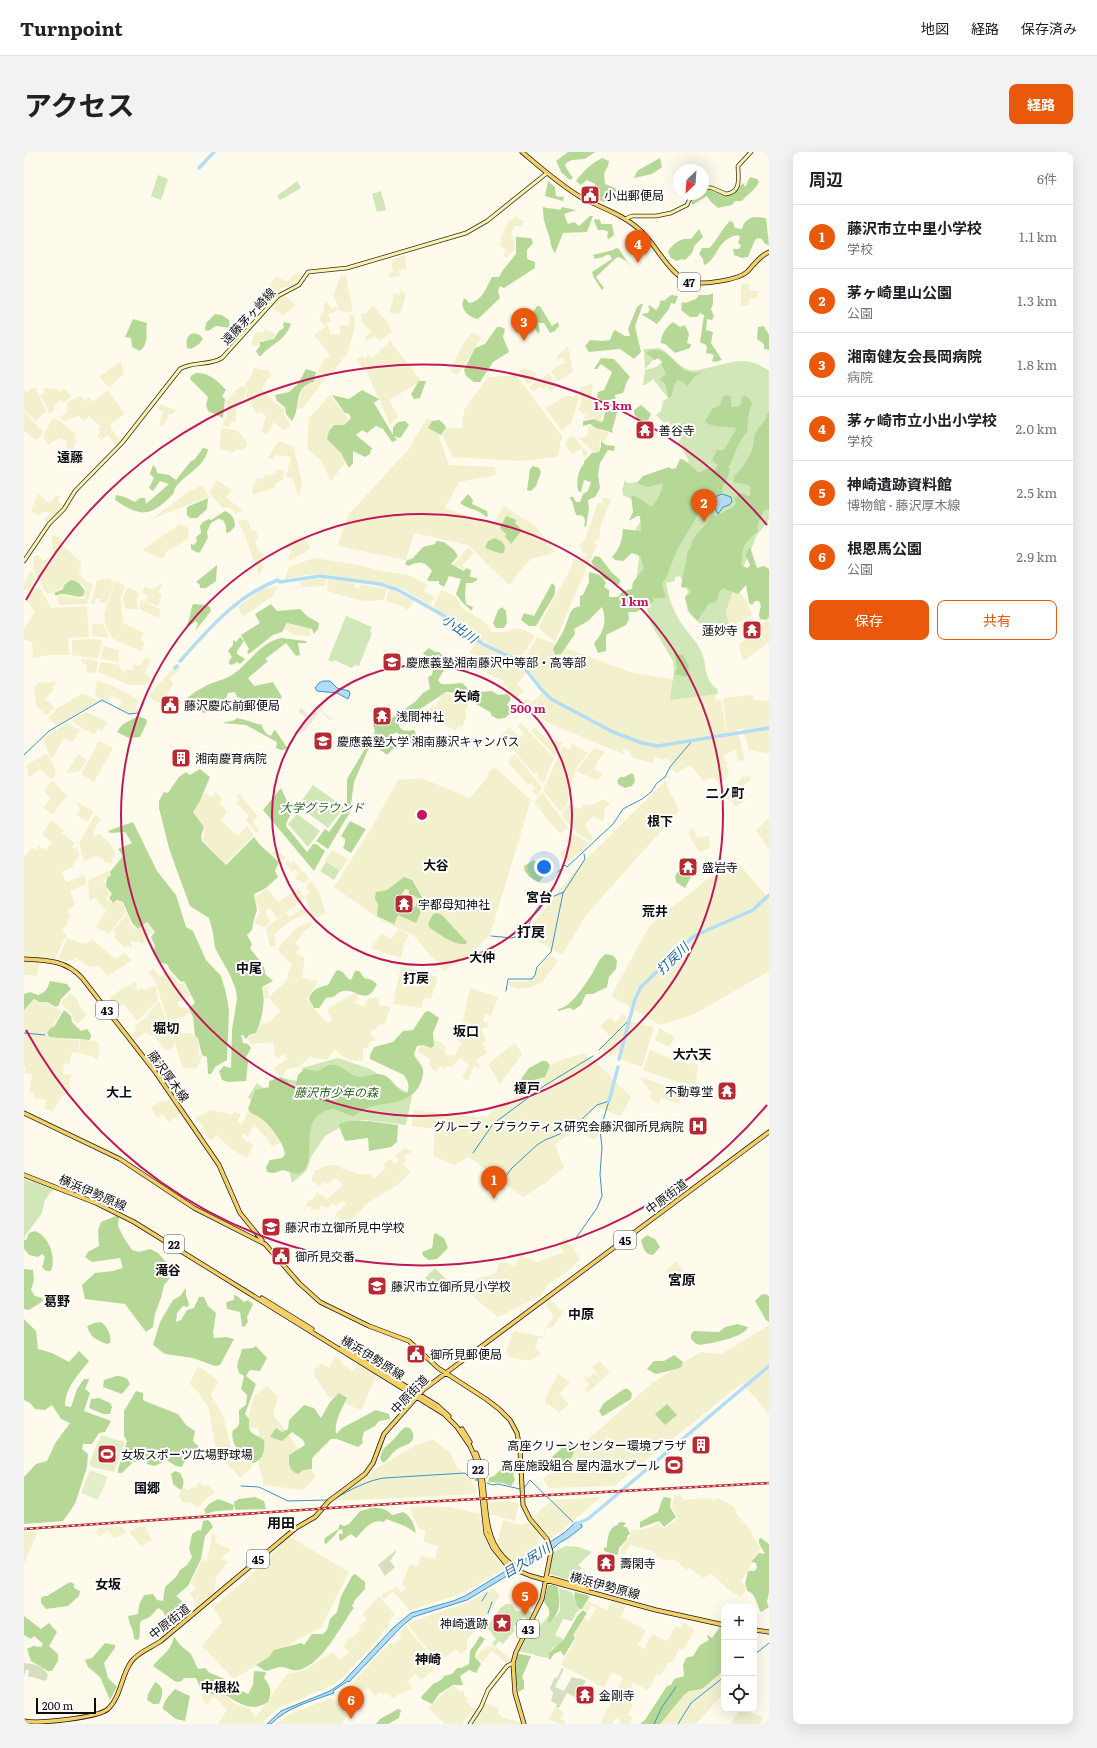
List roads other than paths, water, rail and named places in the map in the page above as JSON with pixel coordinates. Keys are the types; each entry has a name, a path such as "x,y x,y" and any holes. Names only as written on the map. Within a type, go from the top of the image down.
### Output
{"main road":[{"name":"47","path":"522,152 547,173 581,197 626,219 644,234 676,273 691,282 735,278 746,272 762,256 769,252"},
{"path":"709,188 724,194 733,191 739,183 739,164 751,152"},
{"name":"遠藤茅ヶ崎線","path":"24,561 49,524 64,509 75,491 123,443 180,369 191,364 214,362 222,358 278,296 299,285 308,272 337,270 356,266 466,233 488,221 547,173"},
{"path":"626,219 632,216 656,216 671,214 687,205 689,200"},
{"name":"藤沢厚木線","path":"24,959 56,962 73,970 82,978 165,1086 219,1164 244,1218 265,1244"},
{"name":"横浜伊勢原線","path":"24,1113 120,1159 194,1208 265,1244 299,1283 320,1302 369,1326 409,1341 434,1365 499,1409 510,1420 517,1433 520,1448 522,1501 525,1510 548,1542 550,1551 546,1579"},
{"name":"中原街道","path":"24,1721 34,1723 47,1722 95,1715 108,1709 113,1702 128,1666 136,1656 161,1641 288,1534 315,1517 329,1501 365,1474 373,1463 384,1434 404,1414 418,1395 445,1373 563,1287 769,1132"},
{"name":"横浜伊勢原線","path":"24,1174 96,1203 134,1222 438,1406 452,1418 468,1437 472,1446 482,1473 491,1543 506,1564 546,1579 721,1624"},
{"name":"43","path":"524,1724 515,1693 513,1663 516,1652 540,1605 546,1579"},
{"path":"757,1630 769,1632"},
{"path":"470,1724 481,1707 486,1693 507,1666 513,1663"}],"water":[{"path":"722,494 731,497 732,502 723,507 718,514 715,508 707,504"},
{"path":"323,681 330,681 337,688 349,691 350,694 348,699 337,693 317,691 315,688"},
{"path":"576,1522 582,1525 582,1527 568,1538 467,1600 413,1617 402,1626 349,1682 348,1681 333,1691 334,1693 292,1709 277,1718 271,1724 267,1724 281,1711 330,1691 342,1683 393,1628 411,1613 465,1596 538,1551 564,1533"}],"waterway":[{"path":"199,168 214,152"},
{"name":"小出川","path":"180,661 224,614 249,594 278,580 280,582 320,576 380,584 398,590 441,614 483,644 519,661 541,689 551,699 613,732 642,743 658,746 769,728"},
{"path":"24,755 49,731 102,700 129,714 138,713 144,703"},
{"path":"558,872 565,865 567,867 613,824 623,809 642,799 651,792 657,783 665,777 670,767 692,741"},
{"path":"506,991 508,979 532,979 535,975 537,967 551,952 563,893 585,859 584,854"},
{"path":"491,936 512,938 524,934 535,912 541,904 564,892"},
{"name":"打戻川","path":"619,1059 635,999 641,987 694,936 753,910 769,895"},
{"path":"599,1050 629,1020"},
{"path":"24,1033 45,1035"},
{"path":"473,1153 493,1124 544,1086 593,1056"},
{"name":"打戻川","path":"609,1101 618,1067"},
{"path":"502,1181 512,1168 537,1145 560,1134 581,1120 597,1105 609,1101 600,1130 602,1147 600,1174 602,1196 597,1208 576,1238"},
{"name":"目久尻川","path":"576,1524 588,1519 769,1366"},
{"path":"336,1498 359,1486 384,1478 465,1473 470,1478"},
{"path":"524,1488 530,1480 573,1522"},
{"path":"487,1483 520,1489"},
{"path":"241,1486 259,1487 288,1501 327,1500"},
{"path":"482,1601 487,1593"},
{"path":"488,1613 492,1602"},
{"path":"757,1653 769,1643"},
{"path":"678,1724 691,1703 721,1679"},
{"path":"654,1724 662,1707 676,1687"}],"railway":[{"path":"24,1529 404,1503 769,1483"}],"place":[{"name":"小出郵便局","path":"590,195"},
{"name":"茅ヶ崎市立小出小学校","path":"638,263"},
{"name":"湘南健友会長岡病院","path":"524,341"},
{"name":"善谷寺","path":"645,430"},
{"name":"茅ヶ崎里山公園","path":"704,522"},
{"name":"蓮妙寺","path":"752,630"},
{"name":"慶應義塾湘南藤沢中等部・高等部","path":"392,662"},
{"name":"藤沢慶応前郵便局","path":"170,705"},
{"name":"浅間神社","path":"382,716"},
{"name":"慶應義塾大学 湘南藤沢キャンパス","path":"323,741"},
{"name":"湘南慶育病院","path":"181,758"},
{"name":"盛岩寺","path":"688,867"},
{"name":"宇都母知神社","path":"404,904"},
{"name":"不動尊堂","path":"727,1091"},
{"name":"グループ・プラクティス研究会藤沢御所見病院","path":"698,1126"},
{"name":"藤沢市立中里小学校","path":"494,1199"},
{"name":"藤沢市立御所見中学校","path":"271,1227"},
{"name":"御所見交番","path":"281,1256"},
{"name":"藤沢市立御所見小学校","path":"377,1286"},
{"name":"御所見郵便局","path":"416,1354"},
{"name":"高座クリーンセンター環境プラザ","path":"701,1445"},
{"name":"女坂スポーツ広場野球場","path":"107,1454"},
{"name":"高座施設組合 屋内温水プール","path":"674,1465"},
{"name":"壽閑寺","path":"606,1563"},
{"name":"神崎遺跡資料館","path":"525,1615"},
{"name":"神崎遺跡","path":"502,1623"},
{"name":"金剛寺","path":"585,1695"},
{"name":"根恩馬公園","path":"351,1719"}],"district":[{"name":"遠藤","path":"70,456"},
{"name":"矢崎","path":"467,695"},
{"name":"二ノ町","path":"725,792"},
{"name":"根下","path":"660,820"},
{"name":"大谷","path":"436,864"},
{"name":"宮台","path":"539,896"},
{"name":"荒井","path":"655,910"},
{"name":"打戻","path":"531,931"},
{"name":"大仲","path":"482,956"},
{"name":"中尾","path":"249,967"},
{"name":"打戻","path":"416,977"},
{"name":"堀切","path":"166,1027"},
{"name":"坂口","path":"466,1030"},
{"name":"大六天","path":"692,1053"},
{"name":"榎戸","path":"527,1087"},
{"name":"大上","path":"119,1091"},
{"name":"滝谷","path":"168,1269"},
{"name":"宮原","path":"682,1279"},
{"name":"葛野","path":"57,1300"},
{"name":"中原","path":"581,1313"},
{"name":"国郷","path":"147,1487"},
{"name":"用田","path":"281,1522"},
{"name":"女坂","path":"108,1583"},
{"name":"神崎","path":"428,1658"},
{"name":"中根松","path":"220,1686"}],"park label":[{"name":"大学グラウンド","path":"322,807"},
{"name":"藤沢市少年の森","path":"336,1092"}]}
